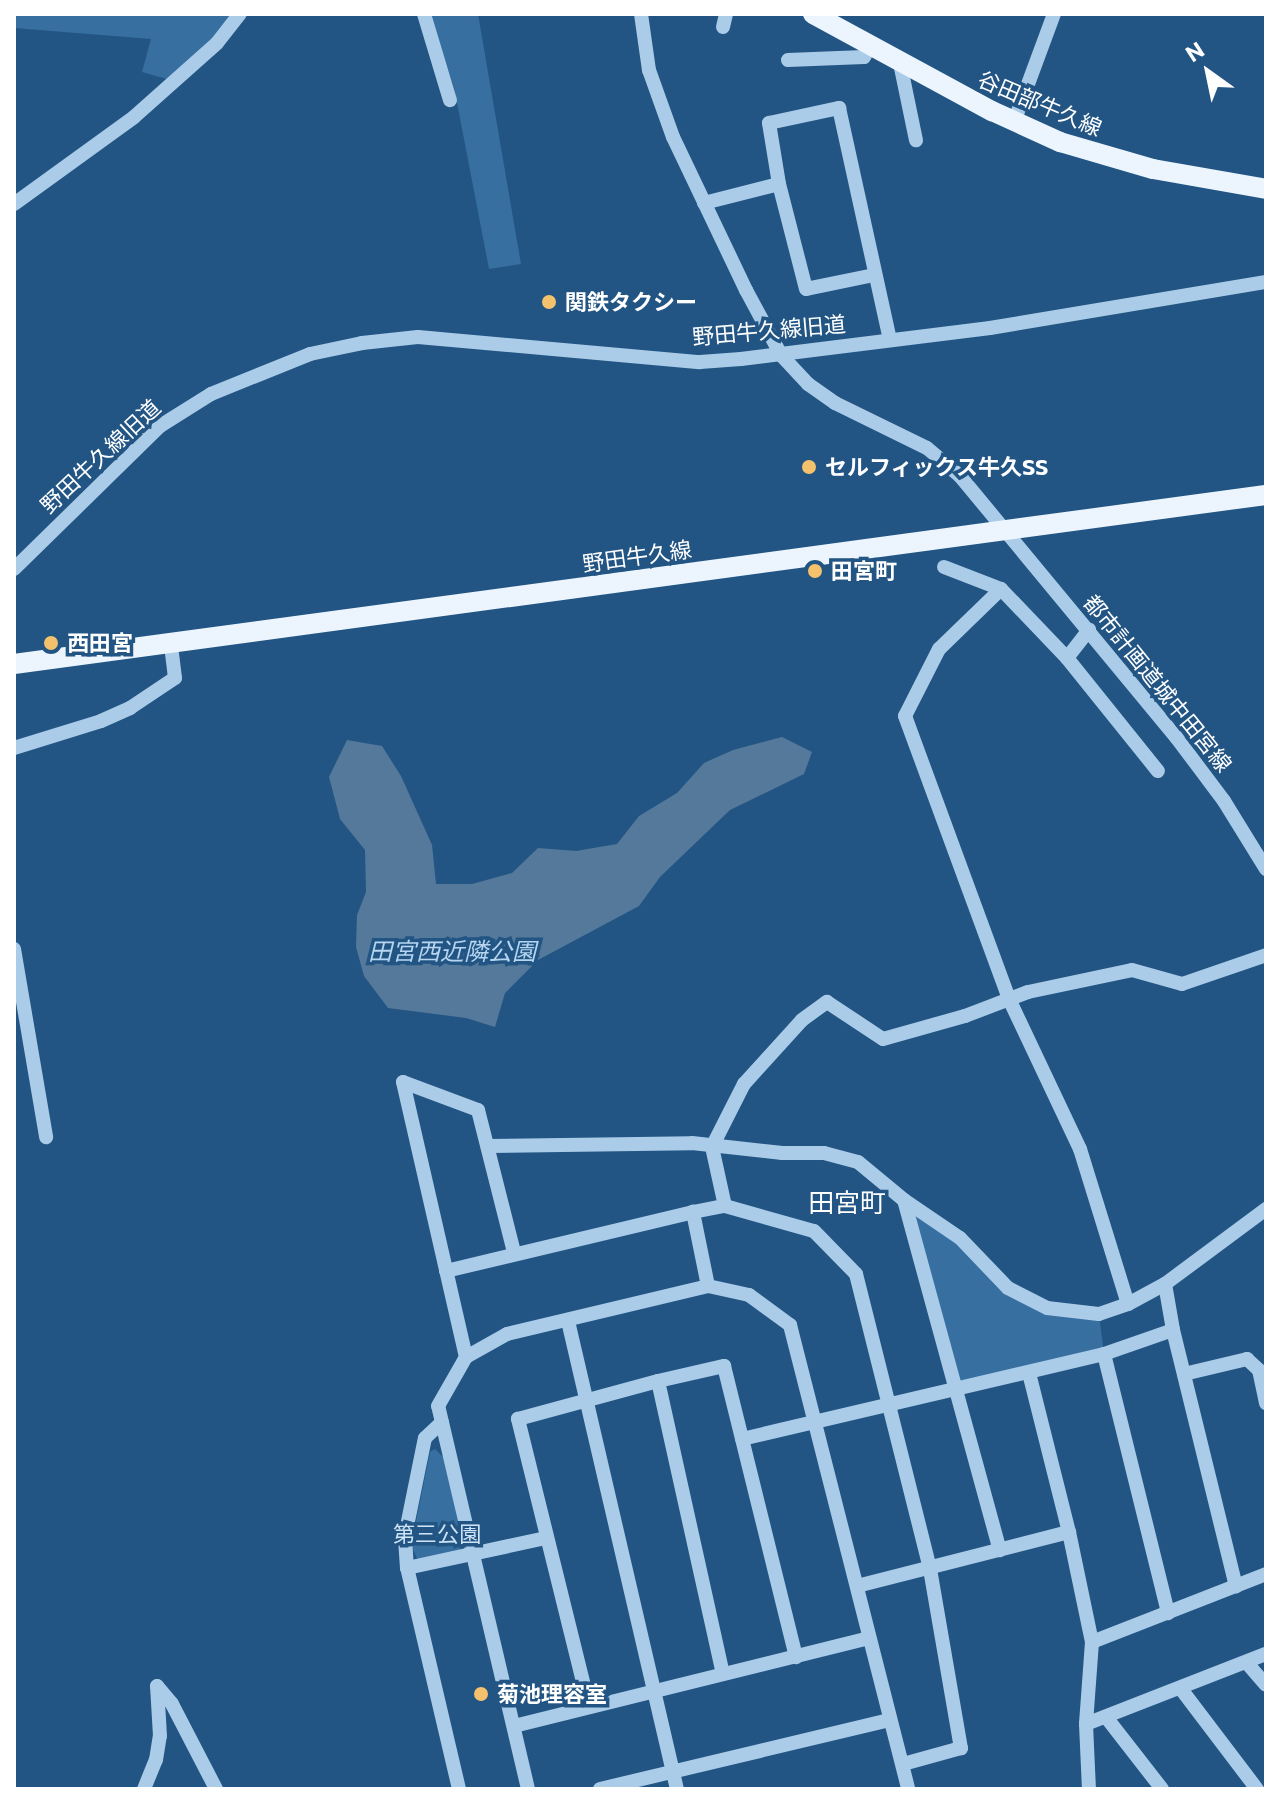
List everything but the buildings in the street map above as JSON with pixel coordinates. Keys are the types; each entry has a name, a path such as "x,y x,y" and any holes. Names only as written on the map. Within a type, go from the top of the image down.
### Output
{"main road":[{"name":"谷田部牛久線","path":"813,14 1014,122 1096,154 1153,169 1266,189"},
{"name":"野田牛久線","path":"14,664 171,643 279,635 1266,495"}],"street":[{"path":"14,204 134,117 217,43 240,14"},
{"path":"424,14 450,100"},
{"name":"都市計画道城中田宮線","path":"641,14 649,70 657,97 704,203 781,355 808,384 835,403 942,459 960,476 1202,771 1266,869"},
{"path":"1014,122 1054,14"},
{"path":"788,60 864,57 870,46"},
{"path":"900,63 916,140"},
{"path":"874,275 806,289 779,184 769,123 839,108 890,339"},
{"path":"704,203 779,184"},
{"name":"野田牛久線旧道","path":"14,569 160,426 211,394 310,354 362,343 418,337 700,362 781,355 1022,323 1266,282"},
{"path":"944,567 1001,589 1067,658 1158,771"},
{"path":"1001,589 939,649 905,716 1010,1001 1080,1149 1128,1304"},
{"path":"1067,658 1089,630"},
{"path":"14,748 101,721 130,708 175,678 171,643"},
{"path":"14,949 46,1137"},
{"path":"725,1206 712,1147 744,1084 802,1020 827,1002 883,1039 1010,1001 1028,992 1132,970 1182,984 1266,955"},
{"path":"466,1357 403,1082 478,1110 514,1252"},
{"path":"489,1146 692,1143 712,1147 824,1153 858,1162 904,1200 960,1238 1008,1288 1047,1308 1099,1314 1128,1304 1165,1284 1266,1209"},
{"path":"904,1200 959,1391 1000,1550"},
{"path":"446,1271 514,1252 725,1206 814,1231 856,1274 930,1569 961,1748 903,1764"},
{"path":"693,1212 708,1286"},
{"path":"1165,1284 1173,1330 1236,1586"},
{"path":"528,1789 438,1406 466,1357 507,1334 708,1286 749,1295 790,1325 908,1789"},
{"path":"568,1321 677,1789"},
{"path":"742,1439 812,1419 959,1391 1104,1354 1173,1330"},
{"path":"1104,1354 1168,1613"},
{"path":"1184,1374 1247,1359 1259,1370 1266,1403"},
{"path":"589,1706 518,1419 658,1381 724,1366 796,1657"},
{"path":"1029,1373 1069,1532 1092,1642 1086,1724 1089,1789"},
{"path":"658,1381 723,1673"},
{"path":"442,1422 425,1438 405,1536 407,1568 459,1789"},
{"path":"857,1586 1069,1532"},
{"path":"407,1568 546,1538"},
{"path":"1092,1642 1266,1574"},
{"path":"514,1726 869,1638"},
{"path":"1086,1724 1266,1654"},
{"path":"1246,1662 1266,1685"},
{"path":"144,1789 156,1760 160,1736 157,1686 172,1704 216,1789"},
{"path":"1181,1689 1257,1789"},
{"path":"1106,1717 1162,1789"},
{"path":"600,1789 889,1720"}],"green space":[{"path":"14,14 234,14 215,39 170,80 142,72 151,39 14,28"},
{"path":"429,14 478,14 521,264 489,269 454,87"},
{"path":"904,1200 960,1238 1008,1288 1047,1308 1099,1314 1104,1354 959,1391"},
{"name":"第三公園","path":"435,1449 445,1459 462,1542 459,1553 419,1562 411,1546 430,1452"}],"water":[{"name":"田宮西近隣公園","path":"782,737 812,752 804,774 730,810 660,877 639,906 538,960 505,993 495,1027 466,1018 388,1008 364,976 356,947 357,915 366,892 365,850 340,819 329,777 347,740 382,746 401,776 432,845 436,884 472,884 512,873 538,848 576,851 617,844 639,816 677,793 704,763 733,750"}],"place":[{"name":"関鉄タクシー","path":"549,302"},
{"name":"セルフィックス牛久SS","path":"809,467"},
{"name":"田宮町","path":"815,571"},
{"name":"西田宮","path":"51,643"},
{"name":"菊池理容室","path":"481,1694"}],"district":[{"name":"田宮町","path":"847,1202"}]}
